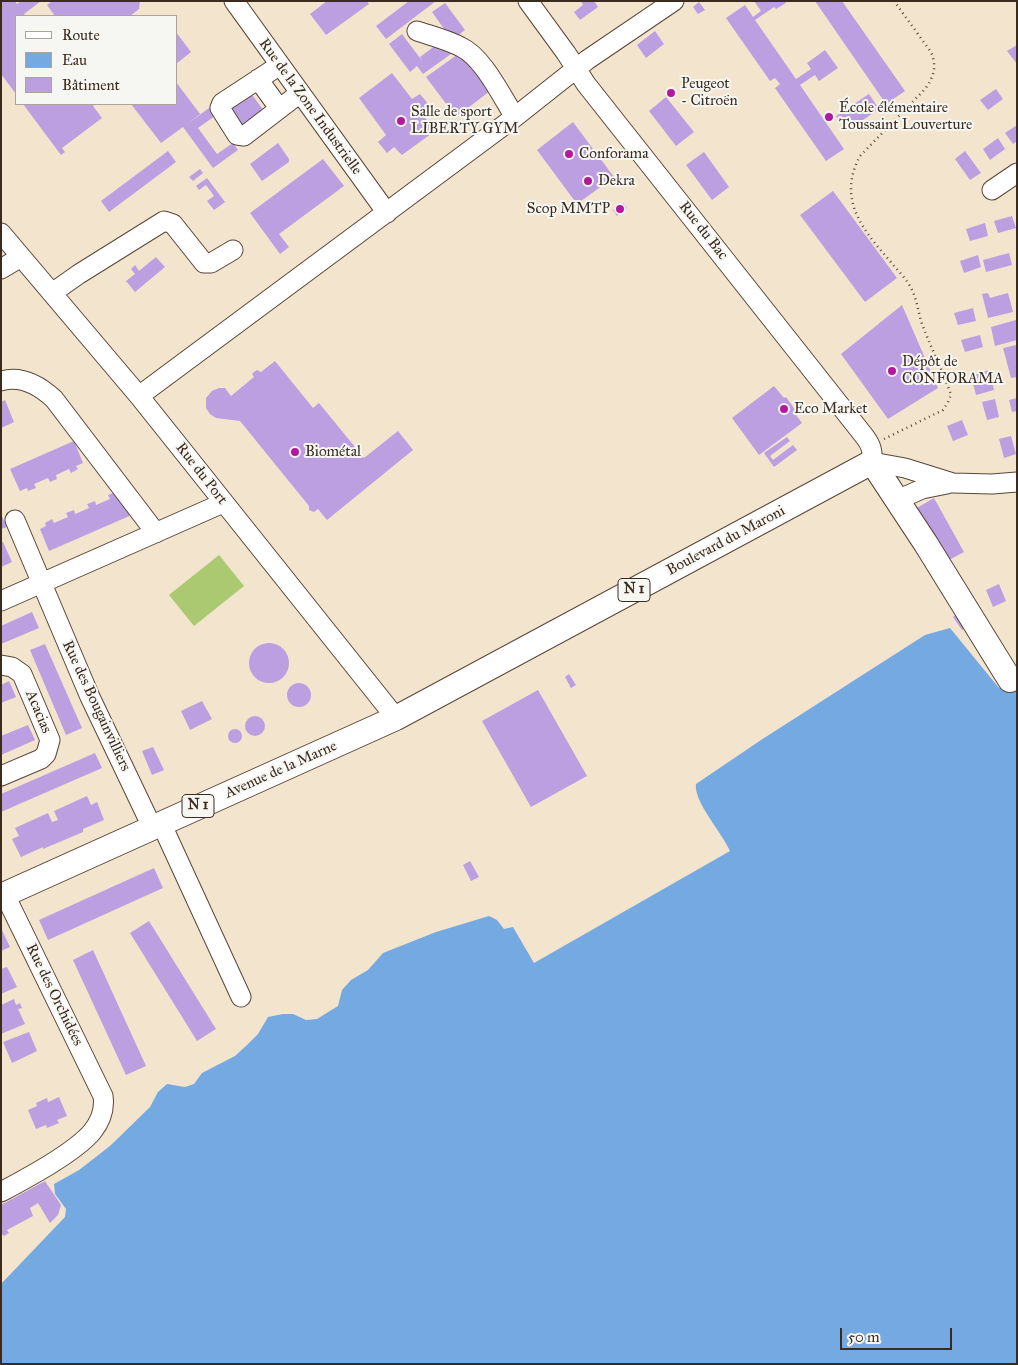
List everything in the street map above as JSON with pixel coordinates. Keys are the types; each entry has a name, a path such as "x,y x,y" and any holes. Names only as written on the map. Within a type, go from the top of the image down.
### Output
{"main road":[{"path":"872,454 898,500 1010,680"},
{"name":"Boulevard du Maroni","path":"396,718 872,454"},
{"name":"Avenue de la Marne","path":"3,895 396,718"}],"street":[{"name":"Rue de la Zone Industrielle","path":"234,1 387,213"},
{"name":"Rue du Bac","path":"528,1 576,70 872,454"},
{"path":"139,396 515,117 587,60 674,1"},
{"path":"417,31 462,47 473,55 515,117"},
{"path":"280,65 221,105 220,108 237,135 244,136 300,93"},
{"path":"258,80 279,108"},
{"path":"992,190 1017,173"},
{"path":"52,293 164,221 173,224 204,263 211,263 233,250"},
{"name":"Rue du Port","path":"1,233 139,396 396,718"},
{"path":"1,269 21,258"},
{"path":"1,381 6,379 28,382 37,386 54,399 156,533"},
{"path":"872,454 905,468 954,483"},
{"path":"898,500 922,489 954,483 992,484 1017,482"},
{"path":"1,601 224,503"},
{"name":"Rue des Bougainvilliers","path":"15,520 90,697 157,825 241,997"},
{"name":"Acacias","path":"1,665 12,667 22,674 50,740 46,754 41,760 1,776"},
{"name":"Rue des Orchidées","path":"1,1192 52,1162 86,1138 100,1118 104,1106 103,1096 3,895"}],"path":[{"path":"872,454 942,410 951,395 910,287 871,238 851,201 851,182 860,156 925,89 933,76 934,58 931,52 894,1"}],"green space":[{"path":"219,555 244,586 194,626 169,595"}],"water":[{"path":"950,628 999,688 1017,677 1017,1364 1,1364 1,1284 65,1217 66,1209 55,1194 54,1184 79,1170 110,1146 150,1107 158,1092 167,1084 185,1087 194,1084 202,1073 235,1056 258,1034 268,1017 293,1014 306,1020 317,1019 338,1006 342,990 351,980 368,970 383,953 436,932 489,916 497,920 504,929 513,927 534,963 730,851 699,799 696,784 925,635"}],"building":[{"path":"1,1 15,1 17,4 21,1 41,1 25,15 15,15 15,93 1,74"},
{"path":"52,1 140,1 139,9 131,15 54,15 47,5"},
{"path":"327,1 367,1 369,4 326,35 310,14"},
{"path":"409,1 436,1 386,39 376,26"},
{"path":"581,1 594,1 598,7 580,20 574,12 583,5"},
{"path":"754,1 785,1 786,3 776,9 774,7 755,20 796,79 811,69 807,63 825,50 838,68 819,81 815,75 800,85 844,149 826,161 775,88 780,84 775,78 770,81 726,18 745,5 753,17 761,11"},
{"path":"815,1 842,1 905,91 886,104"},
{"path":"699,2 705,10 698,14 693,7"},
{"path":"445,3 465,30 452,40 432,12"},
{"path":"655,31 664,44 646,58 637,45"},
{"path":"402,34 423,62 420,57 436,45 440,50 445,46 451,54 423,74 417,66 410,72 389,44"},
{"path":"178,35 191,52 178,62"},
{"path":"1017,45 1017,64 1007,51"},
{"path":"461,52 490,91 456,117 426,77"},
{"name":"Salle de sport LIBERTY GYM","path":"392,73 412,99 420,94 429,105 420,111 435,131 402,155 394,147 387,153 378,142 386,135 359,98"},
{"path":"178,85 200,114 186,125 209,108 215,116 198,128 217,154 233,143 238,150 213,168 183,127 161,143 132,105 178,105"},
{"path":"996,89 1003,99 988,110 980,100"},
{"path":"250,92 267,115 244,132 227,109"},
{"path":"869,94 879,109 847,131 836,116"},
{"path":"666,97 694,132 676,146 649,111"},
{"path":"24,105 94,105 93,106 102,118 62,148 65,152 61,155"},
{"path":"573,122 614,177 577,204 537,150"},
{"path":"1017,125 1017,141 1013,144 1005,133"},
{"path":"998,138 1005,149 990,160 983,149"},
{"path":"278,143 289,159 289,162 262,181 250,164"},
{"path":"168,151 176,162 109,212 101,201"},
{"path":"965,151 981,173 970,180 955,159"},
{"path":"704,152 729,187 712,200 686,165"},
{"path":"323,159 344,186 279,234 289,247 280,254 250,213"},
{"path":"200,169 203,173 193,181 189,177"},
{"path":"207,178 225,202 214,210 207,201 214,196 206,185 199,190 196,186"},
{"path":"833,191 897,278 865,302 800,215"},
{"name":"Scop MMTP","path":"623,203 627,208 617,216 613,210"},
{"path":"1012,216 1016,228 998,233 994,221"},
{"path":"985,223 988,236 970,241 966,229"},
{"path":"1009,253 1012,265 986,272 983,260"},
{"path":"978,255 981,267 964,273 960,261"},
{"path":"156,257 165,267 135,292 126,281 135,274 131,269 135,265 139,271"},
{"path":"988,293 990,298 1008,293 1013,312 988,318 982,294"},
{"name":"Dépôt de CONFORAMA","path":"902,305 938,388 888,419 841,354"},
{"path":"973,308 976,321 958,325 954,313"},
{"path":"1016,320 1017,340 995,346 991,327"},
{"path":"980,335 983,347 965,352 961,340"},
{"path":"1016,345 1017,377 1011,378 1003,348"},
{"path":"275,361 313,408 319,403 364,458 398,431 413,450 327,520 318,509 314,512 309,510 309,506 240,421 216,418 206,408 206,398 212,391 225,388 231,396 254,377 252,374 254,372 257,370 261,372"},
{"path":"989,370 994,390 976,395 971,376"},
{"path":"774,386 784,398 786,397 802,423 759,455 732,418"},
{"path":"1017,398 1017,411 1012,412 1009,400"},
{"path":"995,399 999,417 987,420 982,402"},
{"path":"5,400 14,422 1,428 1,402"},
{"path":"962,420 968,435 953,441 947,426"},
{"path":"1011,436 1016,454 1004,458 999,439"},
{"path":"787,437 790,441 770,456 773,460 793,445 797,450 774,467 764,453"},
{"path":"74,441 83,463 76,466 78,469 71,473 69,469 56,475 57,479 50,482 48,478 34,484 36,488 28,491 27,488 20,491 10,469"},
{"path":"116,492 134,514 49,551 40,529 46,526 45,523 52,519 54,523 68,517 66,513 74,510 75,514 89,508 87,504 95,501 96,505 110,499 108,495"},
{"path":"934,498 964,552 945,562 915,509"},
{"path":"1,514 7,527 1,529"},
{"path":"1,542 3,542 12,562 1,567"},
{"path":"999,584 1006,601 993,607 986,590"},
{"path":"32,612 39,628 1,644 1,626"},
{"path":"959,612 969,625 962,630 953,617"},
{"path":"269,643 283,649 289,663 283,677 269,683 255,677 249,663 255,649"},
{"path":"45,644 82,728 66,735 30,650"},
{"path":"569,674 576,685 571,688 565,677"},
{"path":"9,681 16,697 1,703 1,685"},
{"path":"299,683 307,687 311,695 307,703 299,707 291,703 287,695 291,687"},
{"path":"538,690 587,776 531,807 482,721"},
{"path":"202,701 212,719 190,730 181,711"},
{"path":"255,716 262,719 265,726 262,733 255,736 248,733 245,726 248,719"},
{"path":"28,725 35,740 1,755 1,736"},
{"path":"232,729 238,729 242,736 238,743 232,743 228,739 228,733"},
{"path":"153,747 164,770 152,775 142,751"},
{"path":"95,753 102,768 1,812 1,794"},
{"path":"87,796 91,805 97,802 104,820 83,829 83,832 21,857 12,839 19,836 15,828 48,813 52,822 58,820 54,811"},
{"path":"470,861 479,877 471,881 463,865"},
{"path":"154,868 163,888 48,940 39,920"},
{"path":"149,921 216,1029 197,1041 130,933"},
{"path":"1,928 10,947 1,951"},
{"path":"93,950 146,1066 126,1075 73,960"},
{"path":"7,967 17,987 1,994 1,969"},
{"path":"14,999 16,1005 20,1003 22,1008 18,1009 25,1024 1,1034 1,1005"},
{"path":"29,1032 37,1051 12,1063 3,1042"},
{"path":"59,1097 67,1116 57,1120 59,1123 47,1128 46,1125 36,1129 28,1110 37,1106 36,1103 47,1098 48,1102"},
{"path":"45,1181 61,1205 58,1215 50,1223 38,1203 30,1208 33,1216 7,1230 9,1233 4,1236 1,1233 1,1205"}],"place":[{"name":"Peugeot - Citroën","path":"671,93"},
{"name":"École élémentaire Toussaint Louverture","path":"829,117"},
{"name":"Salle de sport LIBERTY GYM","path":"401,121"},
{"name":"Conforama","path":"569,154"},
{"name":"Dekra","path":"588,181"},
{"name":"Scop MMTP","path":"620,209"},
{"name":"Dépôt de CONFORAMA","path":"892,371"},
{"name":"Eco Market","path":"784,409"},
{"name":"Biométal","path":"295,452"}]}
